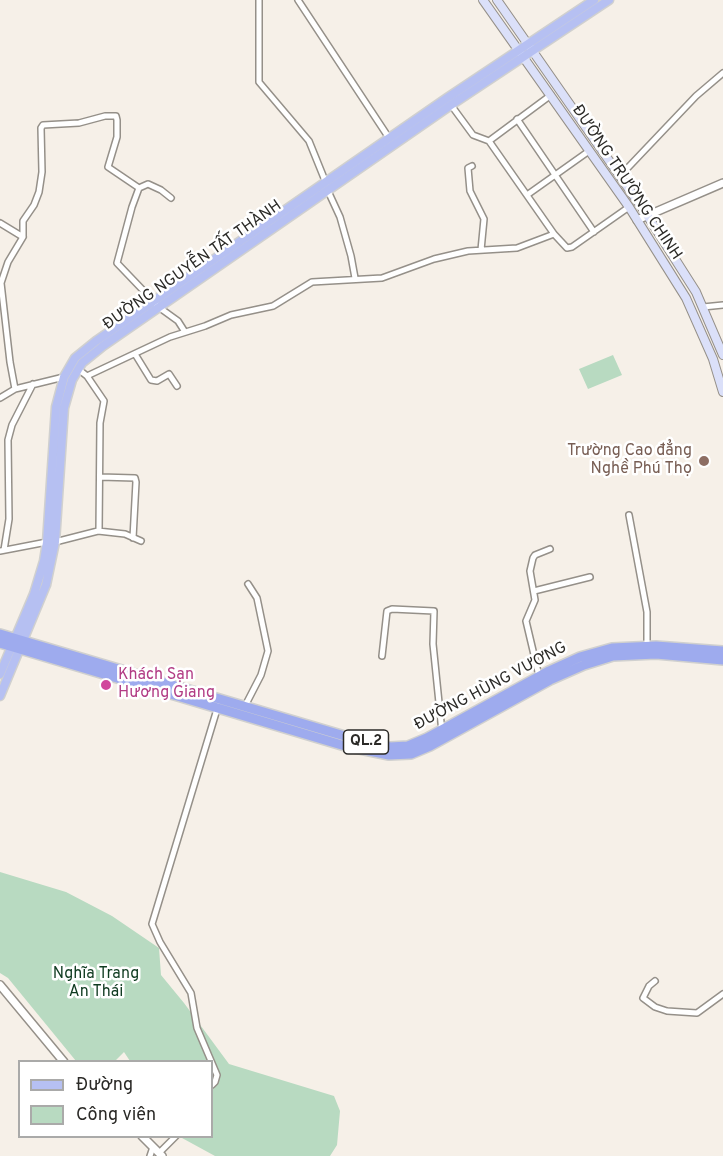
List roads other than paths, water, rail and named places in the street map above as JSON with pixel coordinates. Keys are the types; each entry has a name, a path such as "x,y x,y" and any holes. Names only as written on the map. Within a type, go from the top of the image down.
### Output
{"highway":[{"name":"ĐƯỜNG HÙNG VƯƠNG","path":"0,634 17,644"},
{"name":"ĐƯỜNG HÙNG VƯƠNG","path":"0,643 17,644 219,703 345,746 379,754 411,754 539,676 580,657 612,648 647,646 723,651"},
{"name":"ĐƯỜNG HÙNG VƯƠNG","path":"219,703 245,706 348,737 390,747 413,744 443,735 550,680 584,665 613,656 656,654 723,660"}],"main road":[{"name":"ĐƯỜNG TRƯỜNG CHINH","path":"483,0 629,207 686,298 713,359 723,392"},
{"name":"ĐƯỜNG TRƯỜNG CHINH","path":"497,0 647,215 696,292 723,355"},
{"name":"ĐƯỜNG NGUYỄN TẤT THÀNH","path":"327,187 389,138 530,47 594,0"},
{"name":"ĐƯỜNG NGUYỄN TẤT THÀNH","path":"530,47 609,0"},
{"name":"ĐƯỜNG NGUYỄN TẤT THÀNH","path":"0,674 42,597 50,549 64,408 78,369 103,346 157,305 327,187 451,105 521,53"},
{"path":"686,298 696,292"},
{"name":"ĐƯỜNG NGUYỄN TẤT THÀNH","path":"55,489 56,407 70,364 81,352 157,305"},
{"name":"ĐƯỜNG NGUYỄN TẤT THÀNH","path":"0,696 17,644"}],"street":[{"path":"260,0 259,82 309,141 340,218 355,278"},
{"path":"298,0 389,138"},
{"path":"620,176 696,96 722,76"},
{"path":"489,141 551,95"},
{"path":"451,105 473,135 489,141 564,246 569,248 629,207"},
{"path":"15,389 1,283 8,261 23,237 24,221 39,192 42,172 40,131 43,125 79,123 105,116 116,116 117,137 108,166 139,188"},
{"path":"517,119 594,232"},
{"path":"527,195 589,151"},
{"path":"472,166 468,168 470,191 484,219 482,250"},
{"path":"637,220 723,183"},
{"path":"171,198 148,184 139,188 117,263 157,305 178,321 185,332"},
{"path":"0,223 23,237"},
{"path":"87,376 185,332 231,315 273,306 312,282 382,278 434,258 482,250 517,248 554,234"},
{"path":"703,307 723,305"},
{"path":"135,354 151,381 157,381 169,374 177,386"},
{"path":"78,369 87,376 104,404 100,423 99,531"},
{"path":"0,398 15,389 64,377"},
{"path":"33,384 12,425 8,440 9,519 2,551 50,549 99,531 125,534 141,541"},
{"path":"100,477 135,478 133,538"},
{"path":"629,515 647,612 647,646"},
{"path":"539,676 526,622 535,600 530,571 535,555 550,549"},
{"path":"534,591 590,577"},
{"path":"245,706 261,675 268,651 257,598 248,584"},
{"path":"382,656 387,611 392,609 434,611 433,649 443,735"},
{"path":"211,1060 197,1028 191,993 160,942 152,924 219,703"},
{"path":"655,981 648,986 643,998 667,1011 697,1013 723,994"},
{"path":"0,985 62,1060"},
{"path":"213,1066 217,1075 213,1084"},
{"path":"143,1138 158,1152"},
{"path":"150,1156 175,1138"}],"place":[{"name":"Trường Cao đẳng Nghề Phú Thọ","path":"704,461"},
{"name":"Khách Sạn Hương Giang","path":"106,685"}],"park label":[{"name":"Nghĩa Trang An Thái","path":"96,984"}]}
